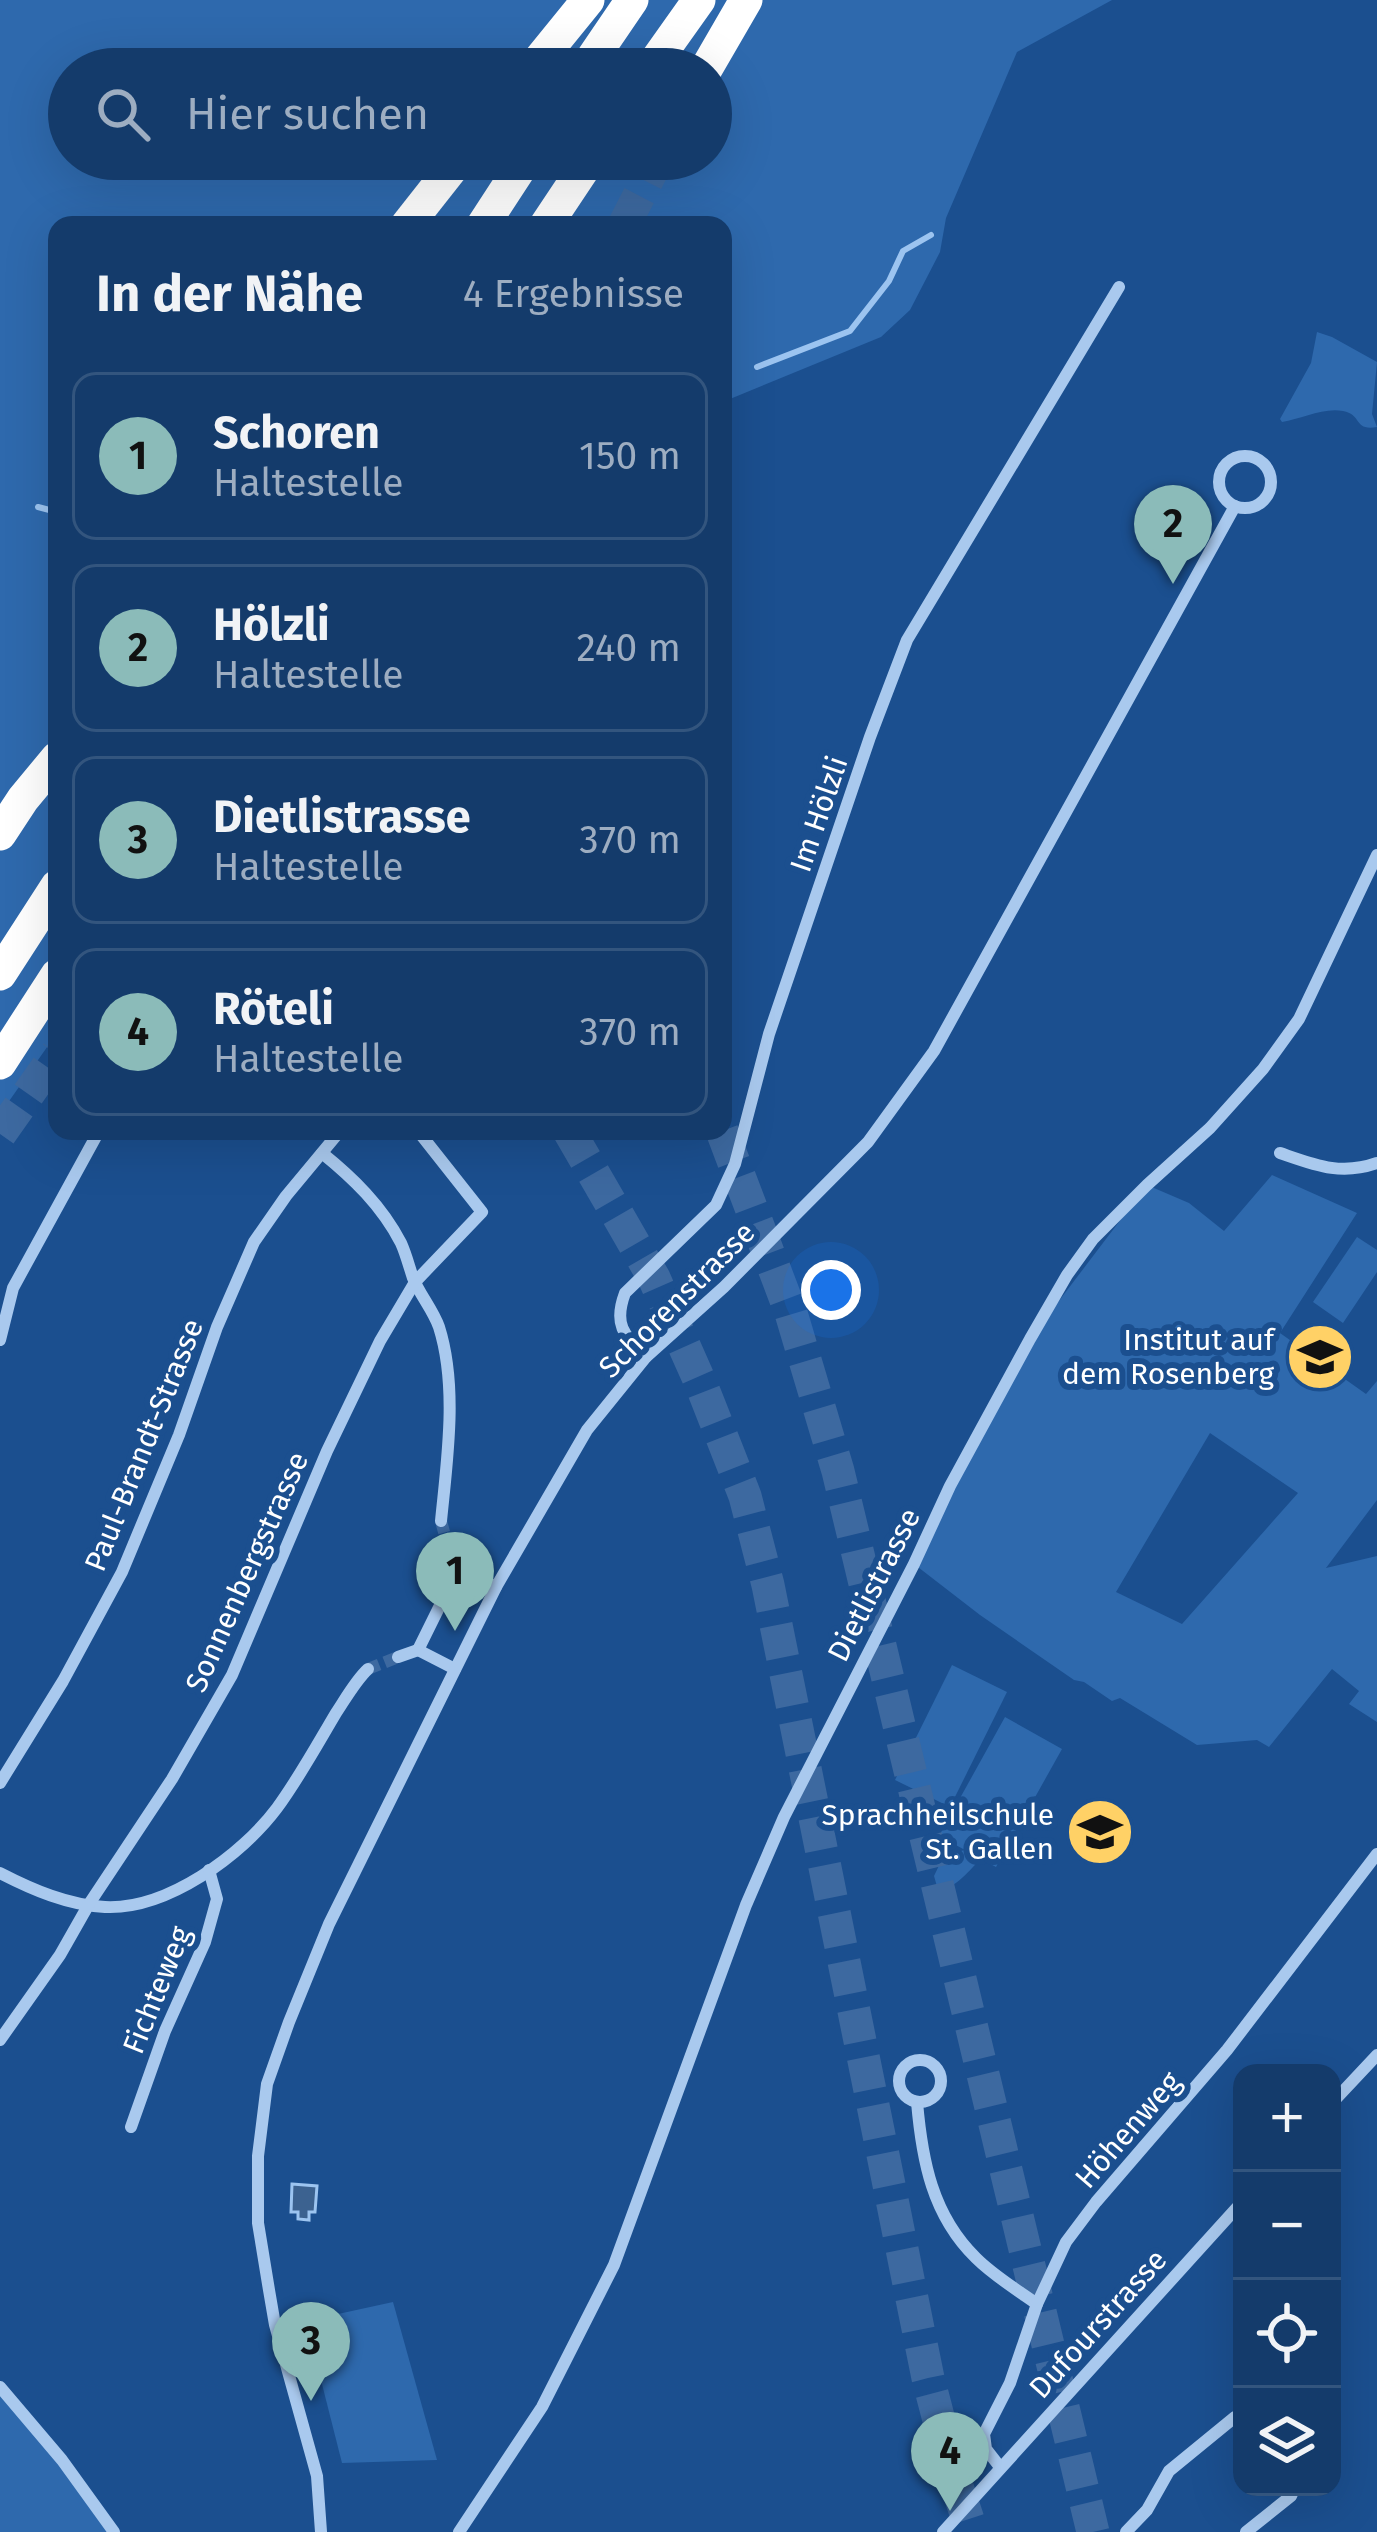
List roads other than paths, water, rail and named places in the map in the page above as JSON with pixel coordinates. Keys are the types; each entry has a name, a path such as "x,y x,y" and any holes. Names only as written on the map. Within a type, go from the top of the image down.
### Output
{"highway":[{"path":"549,48 587,0"},
{"path":"599,48 632,0"},
{"path":"665,48 699,0"},
{"path":"718,48 746,0"},
{"path":"413,216 443,180"},
{"path":"489,216 512,180"},
{"path":"552,216 576,180"},
{"path":"0,834 48,769"},
{"path":"0,974 48,900"},
{"path":"0,1063 48,989"}],"street":[{"name":"Im Hölzli","path":"646,1357 624,1335 618,1311 626,1293 716,1205 735,1164 769,1034 907,640 1119,286"},
{"name":"Schorenstrasse","path":"1256,458 1269,472 1267,495 1255,506 1235,506 1220,490 1221,472 1232,460 1256,458"},
{"name":"Schorenstrasse","path":"321,2532 317,2476 275,2325 258,2223 258,2156 267,2084 329,1924 496,1587 587,1430 646,1357 754,1258 868,1142 934,1051 1235,506"},
{"name":"Dietlistrasse","path":"459,2532 542,2407 614,2265 738,1925 784,1817 950,1486 1030,1339 1093,1239 1210,1128 1263,1069 1299,1019 1377,855"},
{"path":"0,1340 13,1288 94,1140"},
{"name":"Paul-Brandt-Strasse","path":"0,1783 122,1572 254,1242 333,1140"},
{"name":"Sonnenbergstrasse","path":"0,2040 172,1779 232,1675 327,1451 380,1341 415,1282 482,1212 425,1140"},
{"path":"322,1153 376,1204 401,1244 439,1326 450,1422 441,1521"},
{"path":"1280,1153 1322,1167 1358,1170 1377,1163"},
{"path":"449,1550 458,1569 496,1587"},
{"path":"398,1657 418,1650 458,1569"},
{"path":"418,1650 454,1669"},
{"path":"0,1873 36,1892 110,1907 176,1890 232,1855 276,1810 368,1669"},
{"name":"Höhenweg","path":"1000,2468 986,2449 984,2434 1010,2383 1037,2304 1066,2242 1227,2050 1377,1854"},
{"name":"Fichteweg","path":"131,2127 165,2032 205,1942 217,1899 209,1870"},
{"path":"1341,2093 1377,2055"},
{"path":"917,2102 921,2152 950,2226 979,2261 1037,2304"},
{"name":"Dufourstrasse","path":"943,2532 1233,2212"},
{"path":"0,2387 62,2460 114,2532"},
{"path":"1126,2532 1147,2510 1169,2471 1233,2419"},
{"path":"1246,2532 1292,2496"}],"waterway":[{"path":"757,367 850,331 889,281 903,251 931,235"},
{"path":"38,507 48,510"}],"tunnel":[{"path":"629,216 647,180"},
{"path":"0,1134 48,1066"},
{"path":"574,1140 654,1278 745,1496 768,1585 928,2378 972,2532"},
{"path":"725,1140 791,1313 838,1471 1093,2532"},
{"path":"441,1521 449,1550"},
{"path":"368,1669 398,1657"}],"place":[{"name":"Hölzli","path":"1173,584"},
{"name":"Institut auf dem Rosenberg","path":"1320,1357"},
{"name":"Schoren","path":"455,1631"},
{"name":"Sprachheilschule St. Gallen","path":"1100,1832"},
{"name":"Dietlistrasse","path":"311,2401"},
{"name":"Röteli","path":"950,2511"}]}
